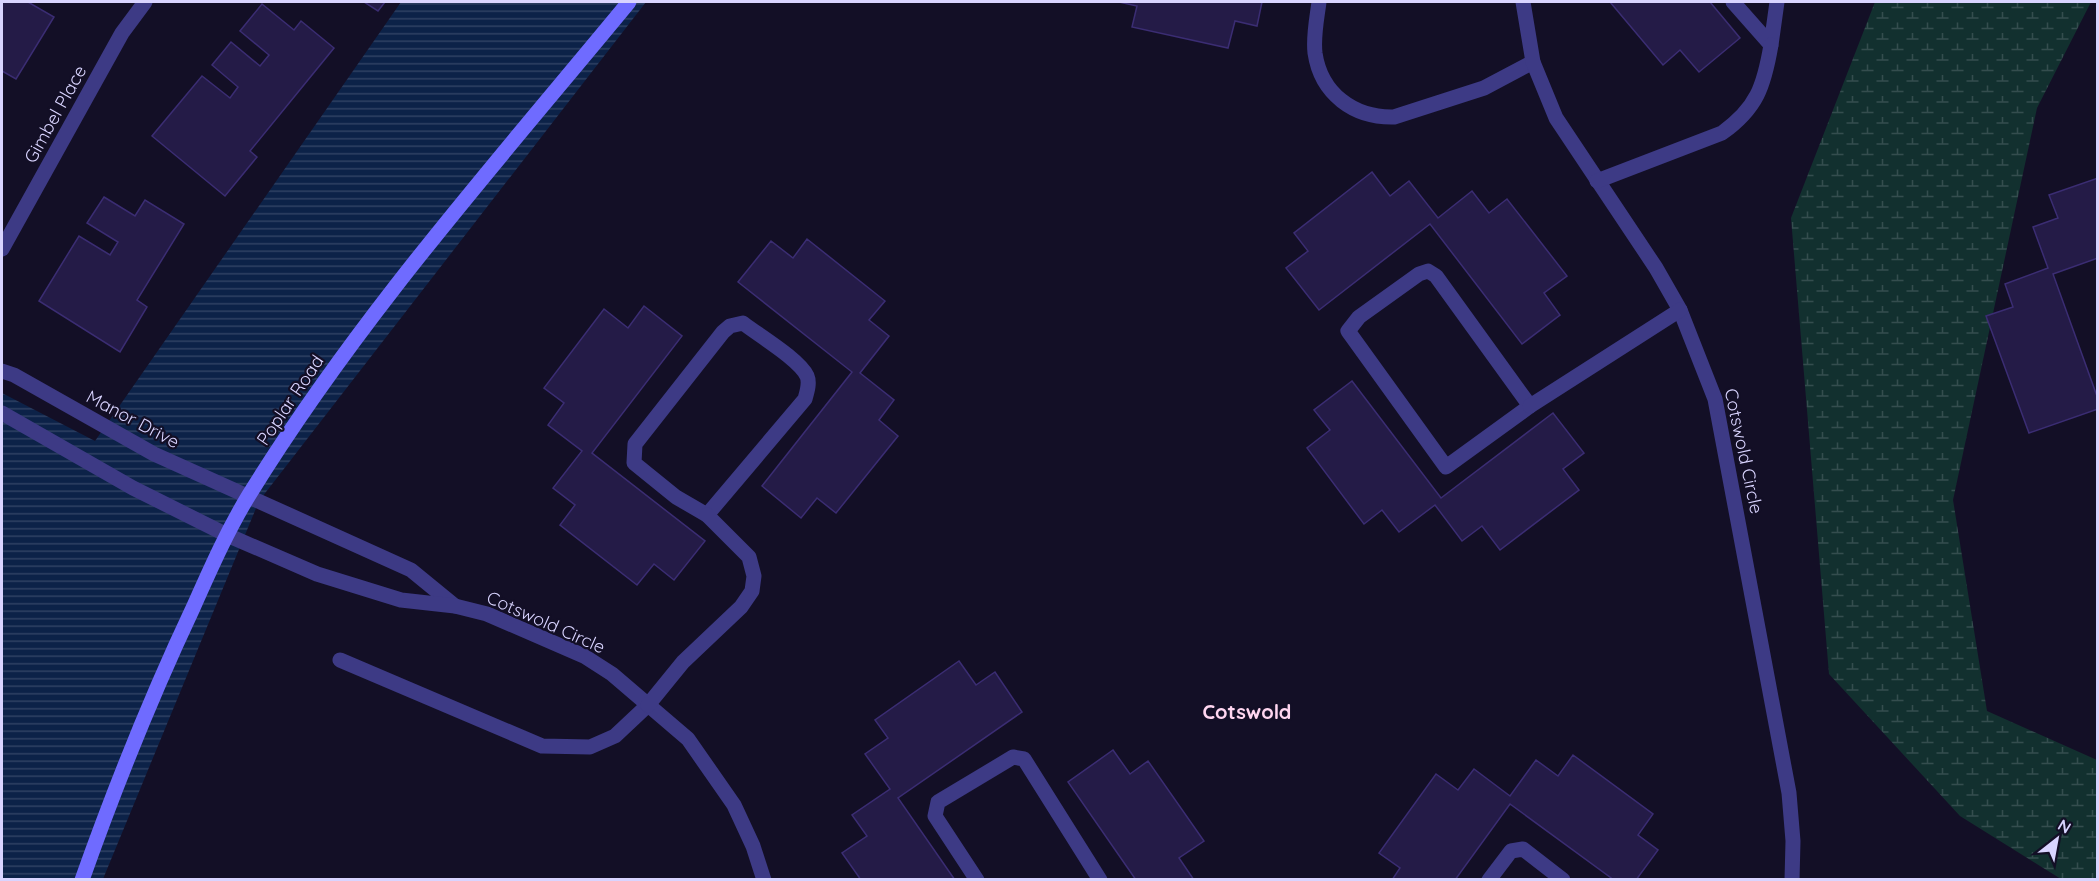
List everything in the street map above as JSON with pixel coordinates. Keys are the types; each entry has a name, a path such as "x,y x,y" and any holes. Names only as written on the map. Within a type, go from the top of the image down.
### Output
{"street":[{"name":"Gimbel Place","path":"2,249 122,33 145,2"},
{"name":"Poplar Road","path":"82,879 116,786 156,690 227,535 248,496 333,369 387,296 629,2"},
{"path":"1320,2 1315,52 1319,72 1333,95 1354,111 1379,118 1394,117 1484,88 1533,62"},
{"name":"Cotswold Circle","path":"1523,2 1533,62 1556,117 1656,268 1680,310 1715,399 1789,793 1793,841 1792,879"},
{"path":"1733,2 1771,45"},
{"path":"1597,182 1678,148 1722,133 1738,122 1754,104 1766,78 1777,2"},
{"path":"1530,406 1436,276 1428,271 1419,274 1359,317 1348,331 1446,466 1530,406 1680,310"},
{"path":"340,660 542,746 590,747 615,736 648,705 683,662 741,607 752,591 754,576 749,557 707,515 676,496 634,463 633,454 635,444 723,332 730,326 743,323 797,365 807,376 808,389 805,399 707,515"},
{"name":"Manor Drive","path":"2,371 14,375 154,454 248,496"},
{"path":"2,413 133,488 227,535"},
{"name":"Cotswold Circle","path":"248,496 411,570 455,606"},
{"name":"Cotswold Circle","path":"227,535 317,574 401,600 455,606 487,614 584,656 612,674 688,739 734,805 753,846 764,879"},
{"path":"977,879 935,816 938,802 1012,757 1024,759 1100,879"},
{"path":"1489,879 1511,851 1523,849 1563,879"}],"green space":[{"path":"1875,2 2091,2 2037,108 1953,500 1987,711 2097,760 2097,879 2061,879 1960,816 1829,674 1791,218"}],"water":[{"path":"401,2 646,2 259,501 103,879 2,879 2,393 95,441"}],"building":[{"path":"2,2 28,2 54,17 16,79 2,71"},
{"path":"364,2 385,2 378,11"},
{"path":"1119,2 1262,2 1257,26 1235,21 1228,48 1132,27 1137,6"},
{"path":"1610,2 1710,2 1740,38 1699,72 1680,50 1663,65"},
{"path":"262,4 294,30 301,21 334,48 250,151 257,157 225,196 152,136 202,76 230,98 238,87 212,65 231,42 260,66 269,55 240,31"},
{"path":"1372,172 1390,196 1409,181 1438,218 1472,191 1489,213 1507,199 1567,276 1544,293 1560,315 1522,344 1430,224 1319,310 1286,268 1308,251 1294,233"},
{"path":"2098,178 2098,258 2053,274 2098,399 2098,409 2029,433 1986,316 2013,307 2005,284 2048,268 2033,227 2058,218 2049,195"},
{"path":"104,197 135,216 145,200 184,224 137,300 147,307 120,352 39,301 79,236 110,255 118,242 87,223"},
{"path":"807,239 885,301 869,320 889,336 860,373 894,400 879,420 898,436 836,513 817,498 801,518 762,486 852,372 738,282 771,241 793,258"},
{"path":"644,306 682,336 592,453 705,541 674,580 654,564 637,585 560,525 575,505 553,488 582,451 548,425 564,403 544,388 604,309 628,328"},
{"path":"1352,381 1441,498 1553,413 1584,453 1563,469 1579,490 1500,550 1482,526 1462,541 1435,505 1399,532 1382,510 1364,524 1307,448 1330,430 1314,410"},
{"path":"959,661 976,685 995,672 1022,712 898,798 955,880 861,880 842,853 867,836 852,815 890,789 865,754 888,738 875,720"},
{"path":"1113,750 1130,774 1148,761 1204,841 1179,858 1194,880 1136,880 1068,782"},
{"path":"1573,755 1653,814 1638,835 1658,850 1636,880 1614,880 1510,804 1455,880 1392,880 1400,868 1379,853 1436,774 1458,790 1474,769 1510,796 1536,760 1558,776"}],"district":[{"name":"Cotswold","path":"1247,711"}]}
